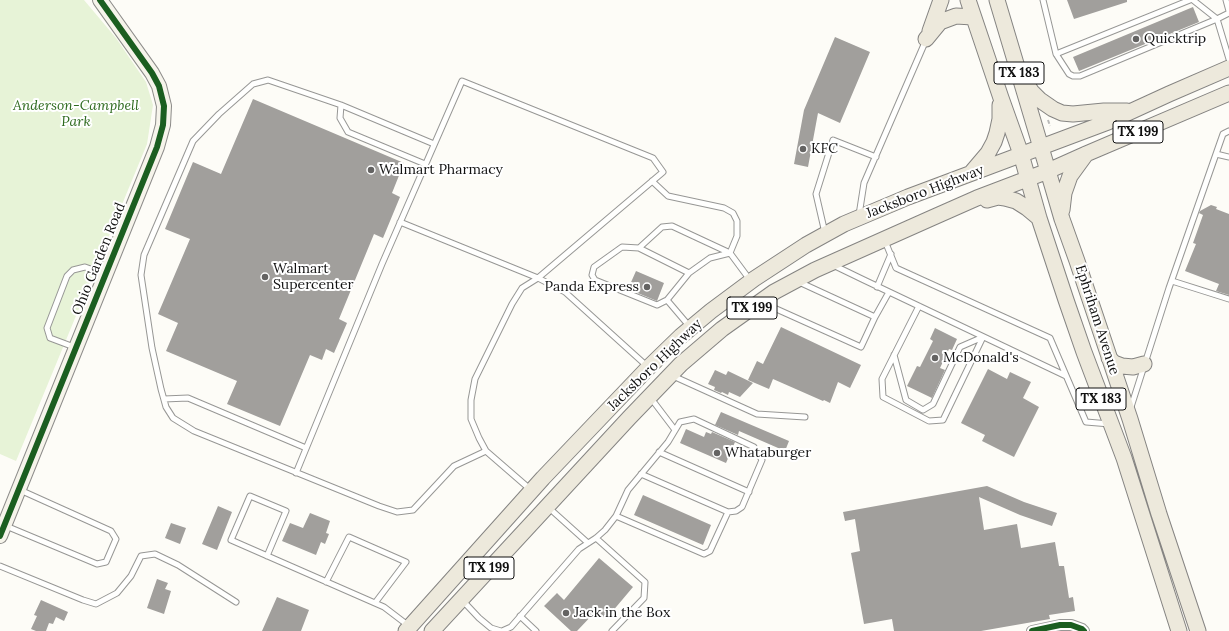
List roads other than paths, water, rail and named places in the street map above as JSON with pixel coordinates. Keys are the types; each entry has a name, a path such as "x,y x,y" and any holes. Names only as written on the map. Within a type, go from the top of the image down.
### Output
{"main road":[{"path":"926,39 941,0"},
{"name":"TX 183","path":"968,0 1021,154"},
{"name":"TX 183","path":"997,0 1041,147"},
{"path":"926,39 940,22 956,16 973,17"},
{"path":"1016,62 1031,91 1040,100 1062,113 1073,114 1104,111 1130,111"},
{"name":"Jacksboro Highway","path":"408,629 532,491 648,368 690,328 751,282 806,245 844,224 908,197 1108,122 1229,68"},
{"name":"Jacksboro Highway","path":"432,631 461,598 680,364 722,329 774,292 815,270 885,240 934,216 1048,171 1229,93"},
{"path":"970,174 994,142 1000,119 1001,98"},
{"name":"Ephriham Avenue","path":"1041,147 1062,219 1130,418 1198,631"},
{"name":"Ephriham Avenue","path":"1021,154 1039,218 1084,352 1124,458 1179,631"},
{"path":"1062,219 1064,193 1070,176 1086,154"},
{"path":"934,216 998,197 1016,201 1039,218"},
{"path":"806,245 815,270"},
{"path":"1109,358 1114,363 1122,366 1133,367 1144,364"},
{"path":"1111,424 1122,429 1126,433 1159,531 1167,537"},
{"path":"532,491 548,506"}],"street":[{"name":"Ohio Garden Road","path":"2,530 157,147 163,125 164,106 159,86 152,72 100,0"},
{"path":"1032,631 1060,625 1071,625 1084,631"}],"lane":[{"path":"1043,0 1056,54 1069,74 1073,76 1080,76 1217,19 1229,12 1226,0"},
{"path":"1056,54 1191,0 1217,19 1229,59"},
{"path":"859,218 864,184 926,39"},
{"path":"434,144 341,105 268,80 253,84 219,114 192,141 144,255 141,275 152,348 166,407 173,418 194,431 396,512 413,510 454,466 486,452"},
{"path":"296,473 400,222 462,81 653,158 663,172 538,278 522,288 512,304 476,379 471,400 472,419 478,438 486,452 532,491"},
{"path":"341,105 340,118 348,132 425,164"},
{"path":"1130,418 1132,403 1172,281 1223,134 1229,131"},
{"path":"826,234 816,194 833,140 876,157"},
{"path":"1216,154 1229,158"},
{"path":"652,181 668,196 724,208 733,213 737,221 738,236 730,253"},
{"path":"400,222 538,278 565,292 648,368"},
{"path":"639,248 662,227 672,226 730,253 751,282"},
{"path":"885,240 896,268 1050,338 1086,422 1111,424"},
{"path":"689,273 639,248 622,247 594,267 592,275 595,280 656,306 667,300 689,273 710,258 730,253"},
{"path":"877,287 891,254"},
{"path":"831,263 877,287 1066,376"},
{"path":"76,348 50,338 47,328 67,276 72,270 85,267 106,274"},
{"path":"796,280 875,317"},
{"path":"1172,281 1229,299"},
{"path":"760,302 861,347 889,292"},
{"path":"667,300 690,328"},
{"path":"919,306 882,379 883,397 929,421 943,420 983,337"},
{"path":"894,355 906,400 923,410 933,404 960,347 983,337"},
{"path":"670,374 757,414 805,417"},
{"path":"650,396 675,430"},
{"path":"164,398 188,398 306,448"},
{"path":"461,598 479,618 492,628 501,631 510,627 579,550 605,530 616,516 628,490 641,474 659,452 668,442 680,422 694,419 754,447 762,460 742,508 736,511 728,512 641,474"},
{"path":"659,452 749,492"},
{"path":"2,530 97,564 106,562 116,539 111,531 19,490"},
{"path":"267,556 286,511 250,496 231,540 267,556 326,582 384,607 408,629"},
{"path":"548,506 588,543"},
{"path":"616,516 704,554 710,551 728,512"},
{"path":"326,582 349,537 406,562 375,603"},
{"path":"596,538 645,582 644,598 612,631"},
{"path":"0,566 96,604 117,593 130,576 141,556 155,554 178,564 236,602"},
{"path":"520,616 536,631"}],"place":[{"name":"Quicktrip","path":"1136,39"},
{"name":"KFC","path":"803,149"},
{"name":"Walmart Pharmacy","path":"371,170"},
{"name":"Walmart Supercenter","path":"265,277"},
{"name":"Panda Express","path":"647,287"},
{"name":"McDonald's","path":"935,358"},
{"name":"Whataburger","path":"717,453"},
{"name":"Jack in the Box","path":"566,613"}],"park label":[{"name":"Anderson-Campbell Park","path":"76,114"}]}
